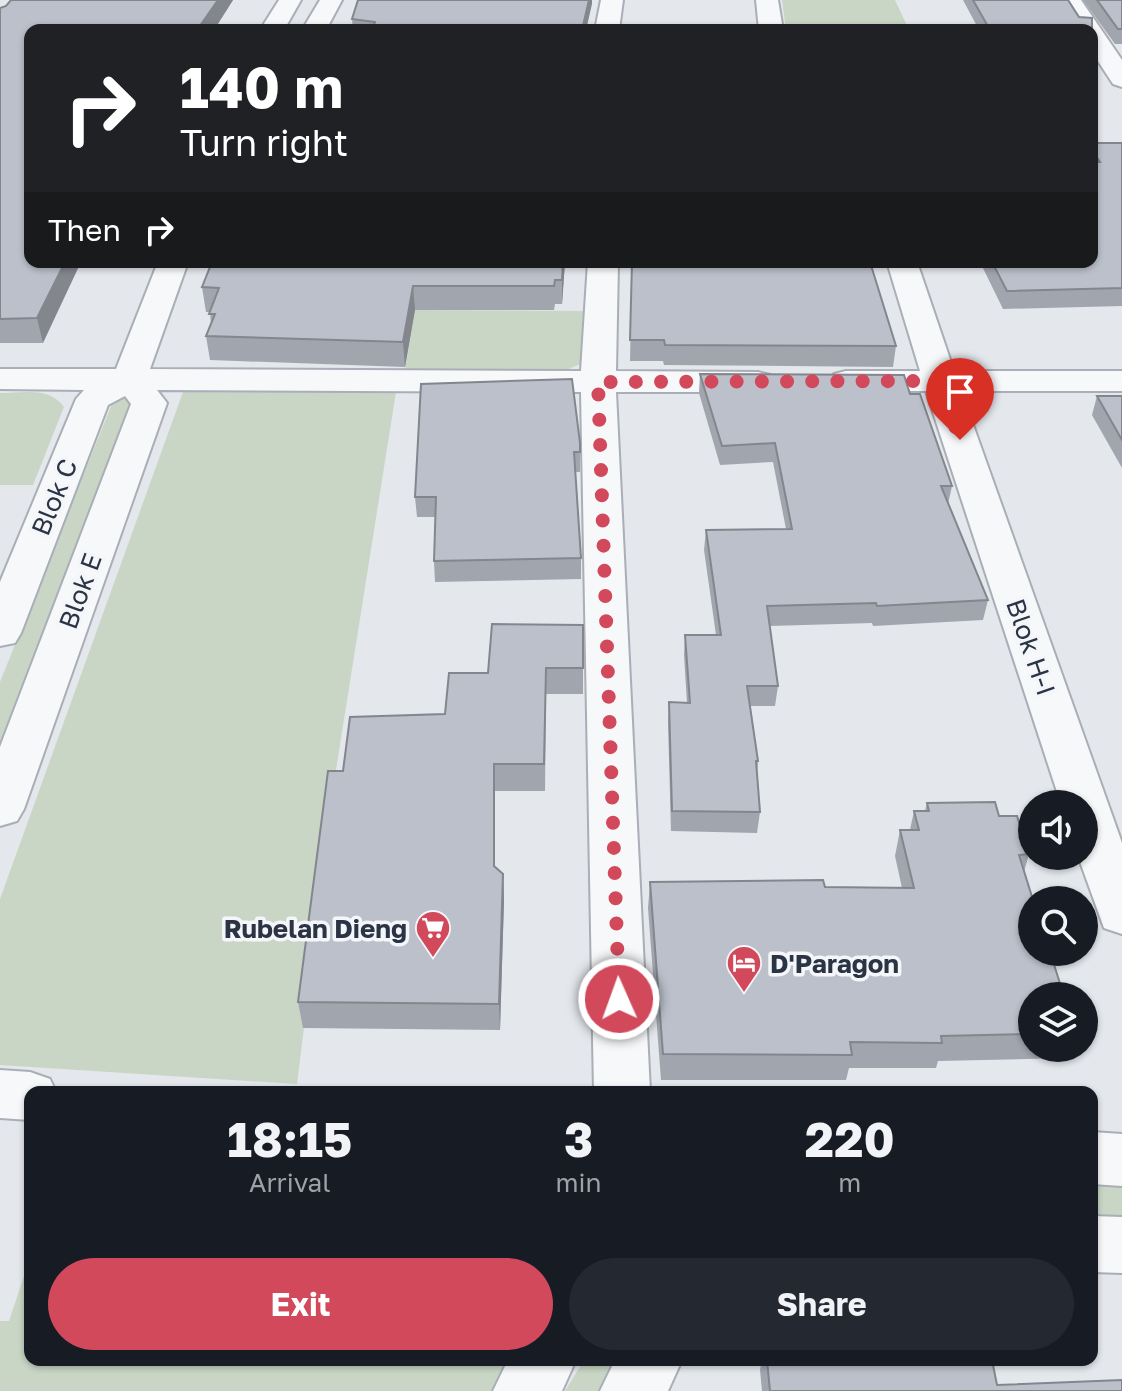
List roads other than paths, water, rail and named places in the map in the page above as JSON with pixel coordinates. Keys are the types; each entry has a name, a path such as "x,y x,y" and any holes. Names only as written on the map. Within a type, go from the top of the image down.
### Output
{"street":[{"path":"276,24 290,0"},
{"path":"317,24 331,0"},
{"path":"608,24 612,0"},
{"path":"767,0 770,24"},
{"path":"1070,0 1085,24"},
{"path":"129,379 171,268"},
{"path":"603,268 598,382 622,1086"},
{"name":"Blok H-I","path":"904,268 1122,914"},
{"path":"0,379 1122,381"},
{"name":"Blok C","path":"0,633 93,399 129,379"},
{"name":"Blok E","path":"0,809 149,403 129,379"},
{"path":"0,1094 24,1096"},
{"path":"1098,1158 1122,1160"},
{"path":"1098,1244 1122,1245"},
{"path":"526,1391 541,1366"},
{"path":"633,1391 647,1366"}],"place":[{"name":"Rubelan Dieng","path":"433,959"},
{"name":"D'Paragon","path":"744,994"}]}
